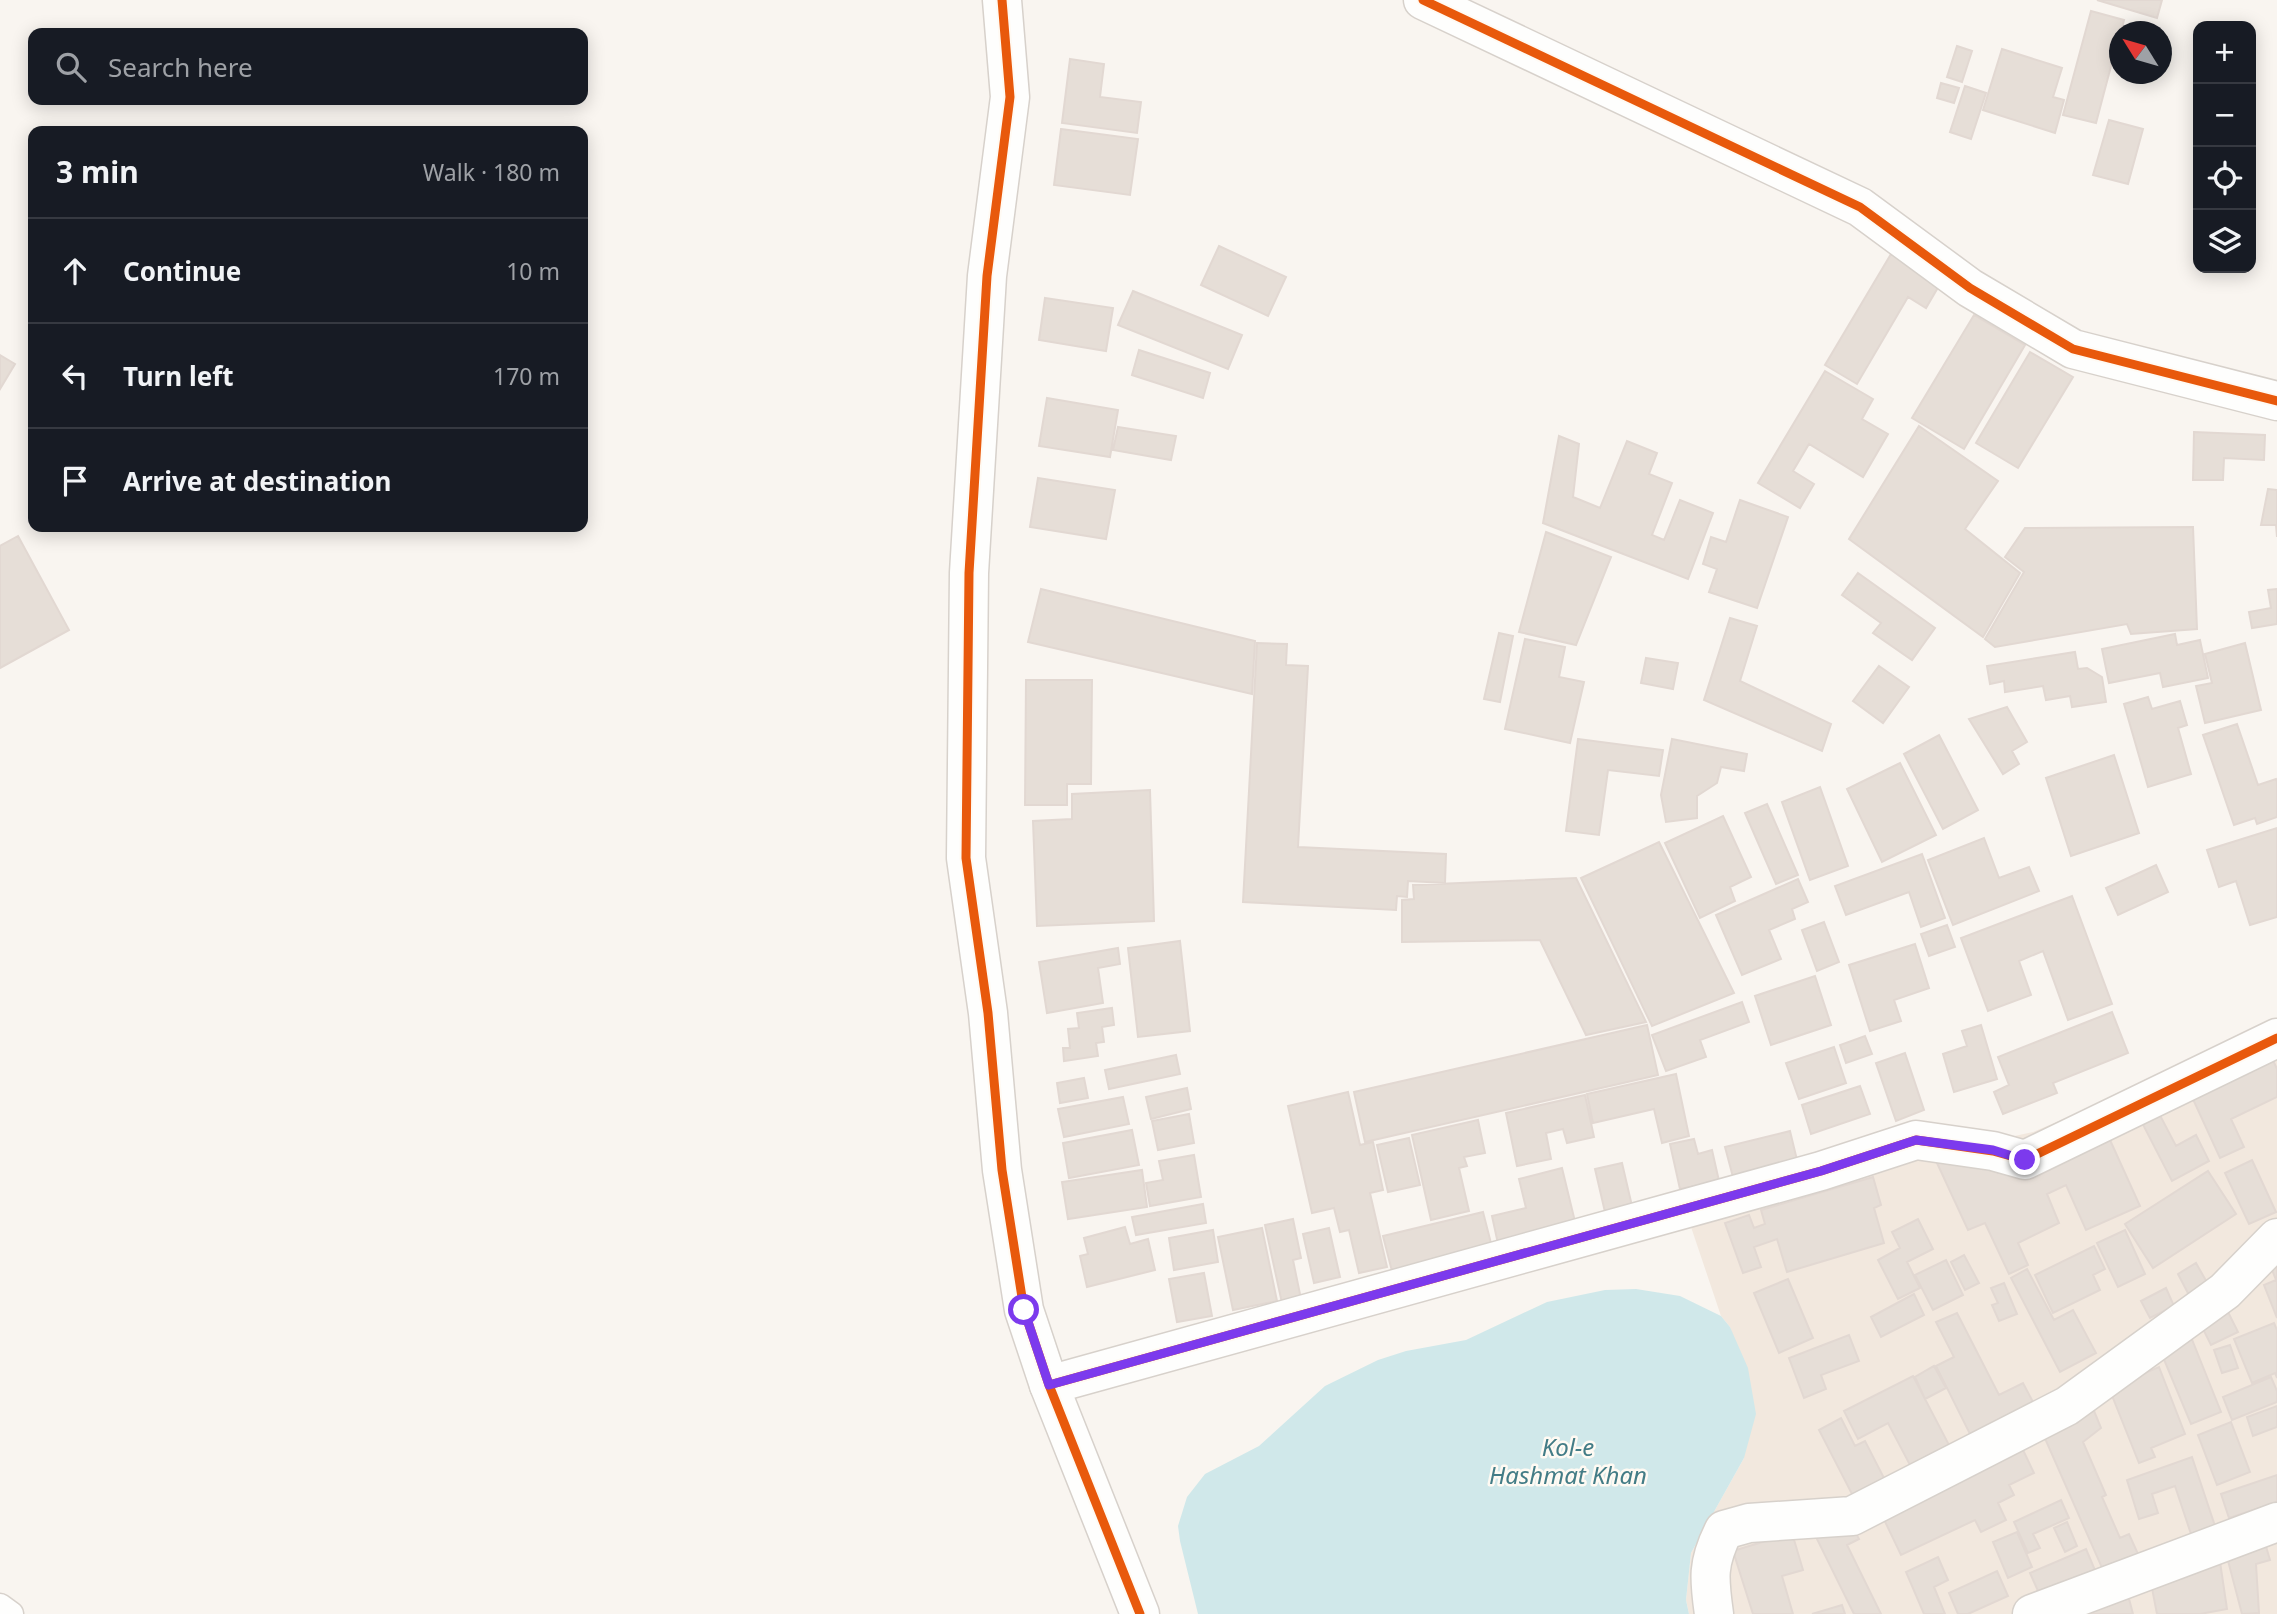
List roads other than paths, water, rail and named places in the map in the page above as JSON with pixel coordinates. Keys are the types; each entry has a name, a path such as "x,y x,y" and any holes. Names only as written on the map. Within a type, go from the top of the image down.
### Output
{"street":[{"path":"1002,0 1010,97 987,276 970,560 966,858 988,1013 1002,1170 1024,1310 1049,1385 1140,1614"},
{"path":"1423,0 1860,207 1970,288 2073,349 2277,401"},
{"path":"1049,1385 1821,1171 1916,1140 1993,1150 2025,1160 2277,1038"},
{"path":"1714,1614 1709,1576 1715,1548 1724,1530 1749,1523 1852,1516 2055,1412 2225,1291 2277,1238"},
{"path":"2032,1614 2277,1522"}],"lane":[{"path":"0,1606 11,1614"}],"water":[{"name":"Kol-e Hashmat Khan","path":"1636,1289 1680,1296 1721,1316 1730,1327 1748,1368 1756,1414 1744,1458 1691,1553 1686,1600 1689,1614 1198,1614 1178,1526 1187,1497 1205,1474 1259,1446 1325,1386 1378,1360 1406,1351 1466,1340 1547,1302 1605,1290"}]}
